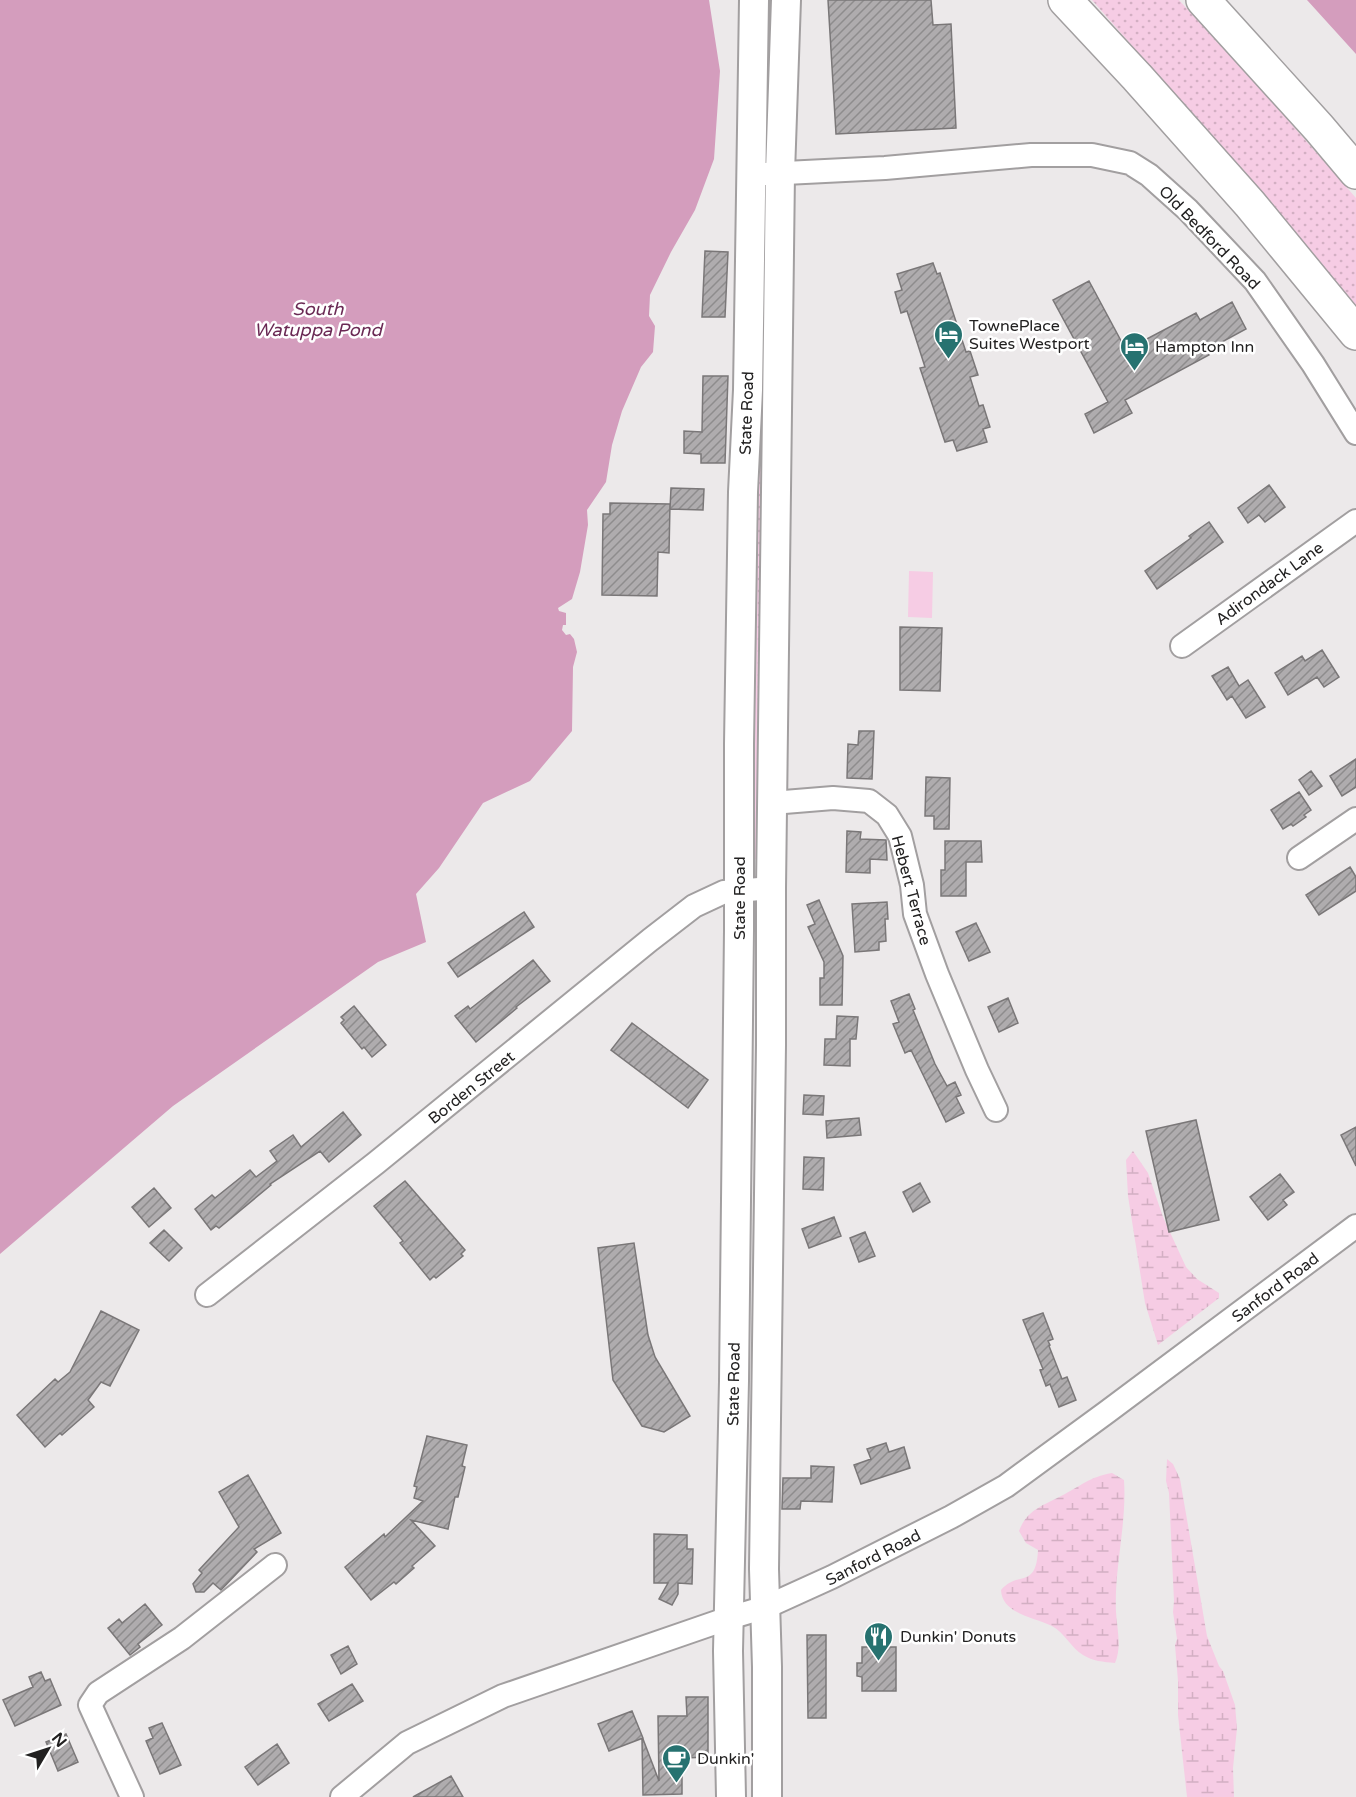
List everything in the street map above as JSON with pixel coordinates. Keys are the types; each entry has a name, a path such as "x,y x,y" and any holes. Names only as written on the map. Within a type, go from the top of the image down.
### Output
{"highway":[{"path":"1065,0 1250,204 1356,333"},
{"path":"1203,0 1356,172"}],"main road":[{"name":"State Road","path":"731,1797 728,1651 739,744 754,0"},
{"name":"State Road","path":"767,1797 764,1560 771,888 780,173 786,0"}],"street":[{"name":"Old Bedford Road","path":"752,175 885,168 1031,155 1092,155 1130,163 1149,175 1188,210 1255,282 1313,364 1356,433"},
{"path":"747,401 777,401"},
{"name":"Adirondack Lane","path":"1182,646 1356,521"},
{"name":"Hebert Terrace","path":"772,803 833,798 869,801 887,815 900,836 912,885 915,914 937,974 996,1110"},
{"path":"1299,858 1356,819"},
{"name":"Borden Street","path":"207,1295 376,1163 694,906 724,892 771,888"},
{"name":"Sanford Road","path":"342,1797 407,1743 503,1696 766,1607 838,1575 951,1517 1006,1486 1356,1226"},
{"path":"132,1797 90,1705 98,1693 182,1638 274,1565"}],"green space":[{"path":"1092,0 1179,0 1356,198 1356,305 1276,210"},
{"path":"757,419 769,419 761,859 751,859"},
{"path":"909,571 933,572 932,618 908,617"},
{"path":"1133,1151 1148,1173 1163,1217 1186,1267 1197,1279 1219,1293 1219,1298 1158,1345 1145,1303 1128,1196 1126,1160"},
{"path":"1167,1459 1173,1464 1180,1479 1207,1636 1235,1705 1237,1728 1233,1768 1234,1797 1187,1797 1178,1715 1175,1645 1177,1639 1173,1612 1169,1493 1166,1481"},
{"path":"1112,1473 1124,1480 1124,1513 1116,1596 1119,1644 1115,1663 1094,1660 1083,1655 1052,1626 1013,1610 1003,1598 1001,1590 1007,1584 1030,1575 1037,1562 1038,1550 1026,1543 1019,1531 1026,1518 1041,1506 1085,1482"}],"water":[{"name":"South Watuppa Pond","path":"0,0 709,0 720,71 714,159 695,210 650,295 649,316 655,326 653,352 641,367 622,411 612,445 606,482 587,510 588,525 580,572 572,599 558,608 559,611 566,613 566,625 563,625 562,630 574,639 577,652 573,667 572,731 530,781 483,803 439,868 416,894 426,942 378,962 173,1106 0,1254"},
{"path":"1307,0 1356,0 1356,54"}],"building":[{"path":"828,0 931,0 933,25 951,24 956,128 836,134"},
{"path":"705,251 728,252 725,317 702,317"},
{"name":"TownePlace Suites Westport","path":"933,263 937,274 940,273 966,352 970,351 978,375 970,377 979,406 983,405 990,427 983,429 987,442 957,451 953,440 945,442 920,368 925,367 907,311 901,313 895,292 902,290 897,274"},
{"name":"Hampton Inn","path":"1089,281 1126,350 1196,313 1200,320 1232,302 1246,329 1207,350 1209,355 1125,400 1132,413 1094,433 1085,414 1108,402 1053,300"},
{"path":"703,376 728,376 725,463 701,463 701,454 684,453 684,431 702,432"},
{"path":"1269,485 1285,507 1265,522 1259,515 1248,523 1238,508"},
{"path":"671,488 704,489 703,510 670,509"},
{"path":"610,503 670,504 669,553 658,552 657,596 602,595 603,514 610,514"},
{"path":"1209,522 1223,542 1157,589 1145,571"},
{"path":"900,627 942,628 940,691 900,690"},
{"path":"1322,650 1339,677 1324,687 1317,677 1288,695 1275,673 1302,656 1305,661"},
{"path":"1228,667 1239,686 1248,680 1265,707 1246,718 1232,696 1227,700 1212,676"},
{"path":"859,731 874,731 872,779 847,778 848,744 858,745"},
{"path":"1356,759 1356,787 1342,796 1330,776"},
{"path":"1311,771 1322,786 1309,795 1299,780"},
{"path":"926,777 950,778 949,829 934,829 934,816 925,816"},
{"path":"1299,792 1311,810 1304,815 1306,817 1293,826 1291,824 1283,829 1271,810"},
{"path":"847,831 861,832 860,839 886,840 887,860 870,859 870,873 846,872"},
{"path":"945,841 981,841 982,862 966,862 966,896 941,896 941,870 945,870"},
{"path":"1350,867 1356,877 1356,891 1319,915 1306,895"},
{"path":"819,900 843,956 842,1005 820,1005 820,978 824,978 824,962 808,927 815,924 807,905"},
{"path":"887,902 886,941 879,942 879,950 855,952 852,904"},
{"path":"524,912 534,927 458,977 448,963"},
{"path":"976,923 990,952 969,961 956,932"},
{"path":"533,960 550,981 476,1042 455,1016 468,1006 470,1009"},
{"path":"909,994 915,1009 913,1010 935,1064 947,1086 955,1082 961,1095 956,1097 964,1113 946,1122 911,1050 905,1053 893,1024 899,1022 891,1001"},
{"path":"1008,998 1018,1023 999,1032 988,1007"},
{"path":"354,1006 386,1045 372,1057 364,1047 362,1049 341,1023 344,1020 341,1017"},
{"path":"837,1016 858,1017 856,1039 850,1039 850,1066 824,1065 825,1039 836,1039"},
{"path":"632,1023 708,1080 688,1108 611,1050"},
{"path":"804,1095 824,1096 823,1115 803,1114"},
{"path":"343,1112 361,1135 329,1162 320,1151 270,1184 219,1228 216,1226 211,1230 195,1209 212,1195 215,1198 250,1170 256,1177 277,1161 270,1151 293,1135 301,1147"},
{"path":"859,1118 861,1135 827,1138 826,1121"},
{"path":"1196,1120 1219,1220 1169,1232 1146,1131"},
{"path":"1356,1127 1356,1166 1341,1135"},
{"path":"804,1157 824,1158 823,1190 803,1189"},
{"path":"1280,1174 1294,1192 1283,1200 1287,1205 1268,1220 1250,1197"},
{"path":"405,1181 465,1250 461,1254 463,1256 436,1278 434,1276 430,1280 400,1243 403,1241 374,1206"},
{"path":"920,1183 930,1202 913,1212 903,1192"},
{"path":"154,1188 171,1208 149,1227 132,1207"},
{"path":"834,1217 841,1236 809,1248 802,1229"},
{"path":"164,1230 182,1248 169,1261 150,1243"},
{"path":"865,1232 875,1256 859,1262 850,1238"},
{"path":"634,1243 648,1335 655,1357 690,1416 664,1432 642,1426 613,1380 598,1248"},
{"path":"101,1311 139,1330 110,1386 101,1382 88,1400 94,1407 45,1447 17,1415 55,1379 58,1382 70,1372"},
{"path":"1043,1313 1053,1339 1048,1341 1049,1346 1062,1379 1067,1377 1076,1400 1059,1407 1050,1384 1046,1386 1040,1370 1043,1369 1023,1320"},
{"path":"427,1436 467,1445 462,1466 465,1467 448,1529 411,1520 435,1546 396,1584 394,1582 371,1600 345,1567 384,1534 385,1537 423,1501 414,1498 417,1487 414,1486"},
{"path":"886,1443 889,1452 904,1447 910,1468 861,1484 854,1465 871,1459 867,1449"},
{"path":"811,1466 834,1467 832,1502 801,1501 800,1509 782,1509 783,1478 811,1478"},
{"path":"248,1475 281,1533 254,1549 257,1552 221,1590 213,1583 204,1592 196,1592 193,1584 202,1573 199,1570 239,1527 219,1492"},
{"path":"654,1534 687,1535 687,1549 693,1549 692,1584 678,1583 678,1594 672,1605 659,1599 668,1583 654,1583"},
{"path":"145,1604 162,1625 138,1644 140,1647 130,1655 108,1628 119,1619 122,1623"},
{"path":"807,1635 826,1635 826,1718 808,1718"},
{"path":"348,1646 357,1664 341,1674 331,1655"},
{"path":"862,1647 896,1647 896,1691 862,1691 862,1677 857,1676 857,1663 862,1663"},
{"path":"41,1672 45,1681 50,1679 61,1705 15,1726 3,1700 33,1687 29,1677"},
{"path":"352,1684 363,1701 329,1721 318,1704"},
{"path":"686,1697 708,1697 708,1757 684,1758 682,1794 643,1795 642,1739 659,1781 658,1716 687,1716"},
{"path":"632,1711 643,1738 609,1751 598,1724"},
{"path":"162,1723 181,1765 160,1774 146,1741 153,1738 149,1728"},
{"path":"66,1734 78,1762 58,1771 46,1742"},
{"path":"277,1744 289,1763 258,1785 245,1767"},
{"path":"451,1776 463,1797 413,1797"}],"place":[{"name":"TownePlace Suites Westport","path":"948,360"},
{"name":"Hampton Inn","path":"1134,372"},
{"name":"Dunkin' Donuts","path":"879,1662"},
{"name":"Dunkin'","path":"676,1784"}]}
